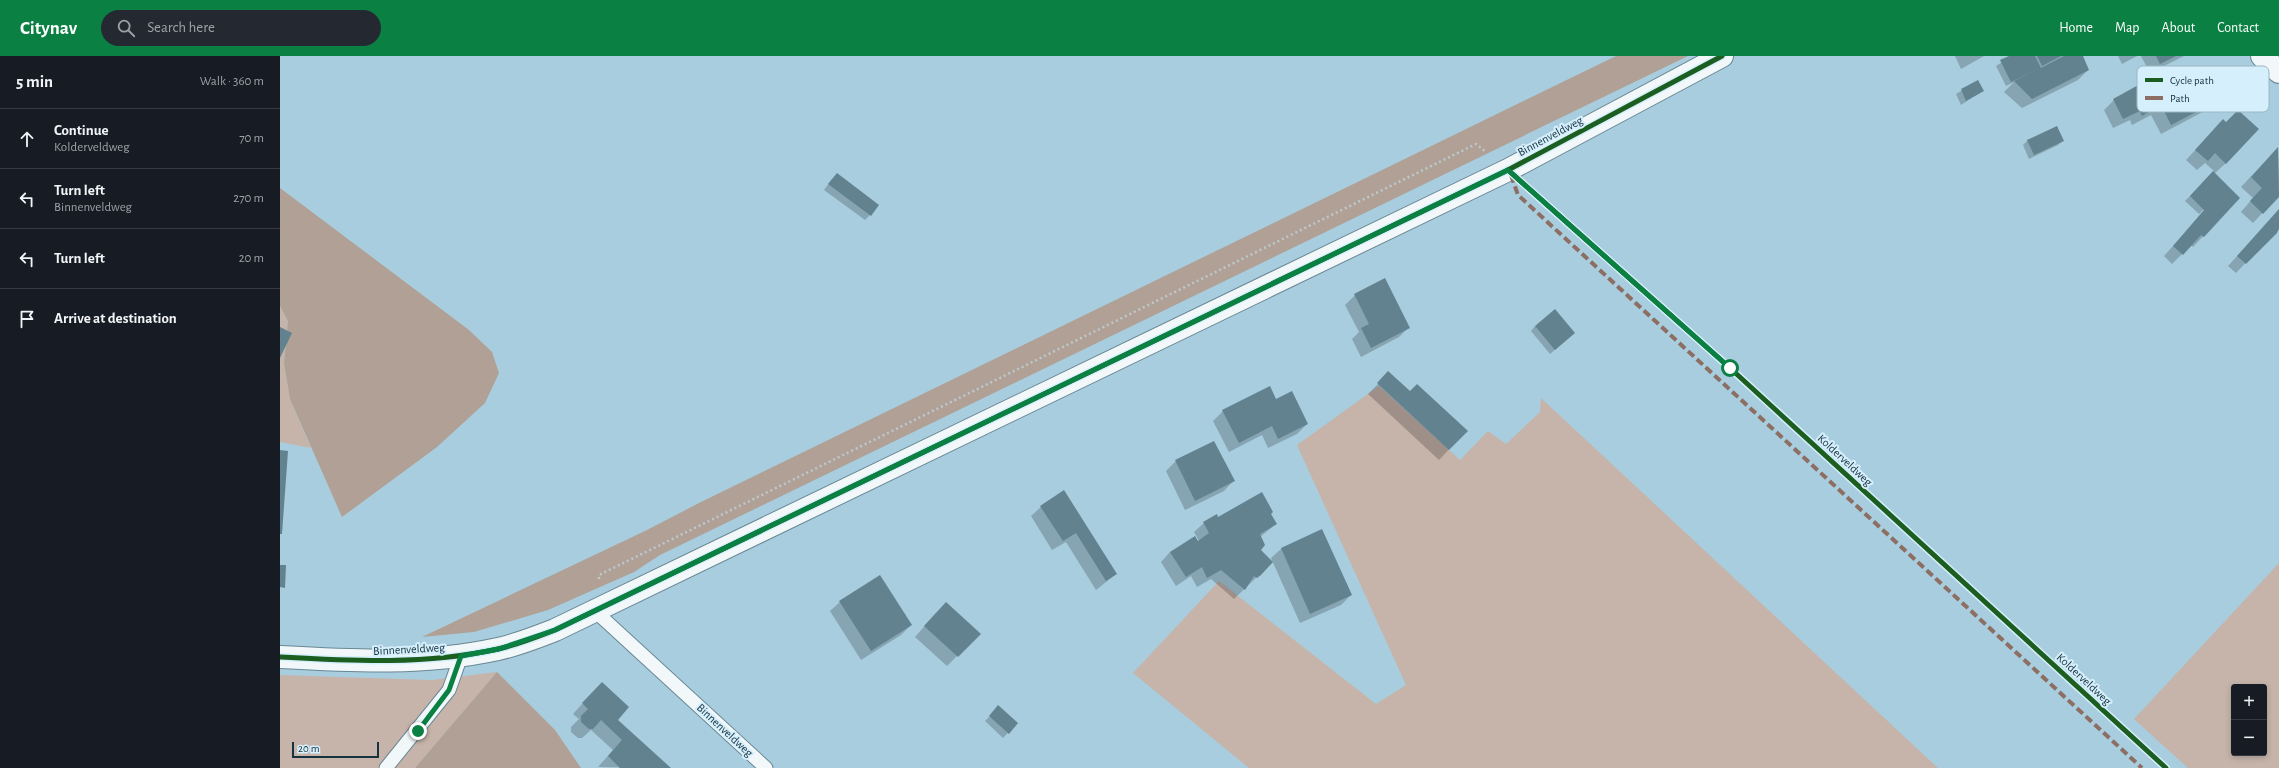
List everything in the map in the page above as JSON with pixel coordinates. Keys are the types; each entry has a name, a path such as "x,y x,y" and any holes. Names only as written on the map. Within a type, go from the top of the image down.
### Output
{"street":[{"name":"Binnenveldweg","path":"280,657 376,662 461,656 499,649 555,630 1508,170 1722,56"},
{"path":"2262,56 2279,72"}],"lane":[{"name":"Binnenveldweg","path":"595,611 766,768"},
{"path":"386,768 449,690 461,656"}],"path":[{"path":"595,611 599,575 1476,144 1508,170"}],"shaded area":[{"path":"1616,56 1688,56 660,555 634,572 548,610 474,632 422,637 645,531 701,502"},
{"path":"280,188 469,330 492,352 499,373 485,403 437,447 342,517 290,399 284,363 288,321 280,306"},
{"path":"280,306 288,321 284,363 290,399 311,448 280,442"},
{"path":"1379,386 1460,460 1488,431 1506,444 1540,412 1541,398 1938,768 1249,768 1133,673 1219,581 1376,704 1406,685 1297,445"},
{"path":"2279,563 2279,768 2188,768 2134,719"},
{"path":"497,672 415,768 280,768 280,675 432,680"},
{"path":"497,672 555,730 581,768 415,768"}],"building":[{"path":"2009,56 2035,56 2041,68 2064,56 2083,56 2089,70 2032,99 2014,81 2033,71 2011,82 2000,60"},
{"path":"2037,56 2061,56 2042,66"},
{"path":"2156,56 2176,56 2160,64"},
{"path":"1978,80 1984,91 1966,101 1961,89"},
{"path":"2137,86 2138,112 2123,119 2113,99"},
{"path":"2140,112 2149,112 2142,116"},
{"path":"2164,112 2196,112 2171,125"},
{"path":"2236,112 2240,112 2259,129 2226,164 2215,153 2208,161 2195,150 2223,119 2226,122"},
{"path":"2057,126 2064,141 2034,155 2027,140"},
{"path":"2278,147 2279,197 2263,214 2250,201 2262,188 2251,177"},
{"path":"2213,171 2240,198 2204,237 2201,235 2183,255 2173,246 2204,210 2190,196"},
{"path":"837,173 879,205 871,216 828,184"},
{"path":"2279,209 2279,228 2277,233 2246,264 2237,256"},
{"path":"1385,278 1410,328 1371,348 1361,328 1369,324 1354,294"},
{"path":"1555,309 1575,333 1555,350 1535,326"},
{"path":"280,327 292,333 280,358"},
{"path":"1388,371 1410,391 1417,384 1468,431 1449,450 1377,383"},
{"path":"1270,386 1276,399 1292,391 1308,424 1278,439 1272,426 1239,443 1222,410"},
{"path":"1214,441 1235,481 1195,501 1175,460"},
{"path":"280,450 288,451 282,534 280,534"},
{"path":"1064,490 1117,574 1106,581 1076,533 1063,541 1040,506"},
{"path":"1262,492 1273,512 1271,514 1277,524 1260,534 1265,545 1261,550 1273,562 1257,578 1254,576 1245,590 1221,570 1207,578 1202,567 1186,577 1170,552 1195,536 1198,541 1209,533 1203,522 1217,514 1218,517"},
{"path":"1322,529 1352,595 1310,614 1281,548"},
{"path":"280,565 286,565 285,588 280,587"},
{"path":"880,575 912,625 871,651 839,601"},
{"path":"946,602 981,634 958,657 924,626"},
{"path":"602,682 629,707 618,720 671,768 620,768 608,756 622,740 601,720 593,729 589,729 581,722 581,716 588,709 582,703"},
{"path":"998,705 1018,723 1009,734 989,716"}],"marked path":[{"path":"1511,175 1518,195 2142,768"}],"cycle path":[{"path":"280,657 335,660 416,660 443,658 505,647 527,641 555,630 1508,170 1722,56"},
{"name":"Kolderveldweg","path":"1508,170 1730,368 2166,768"}],"route":[{"path":"418,731 449,690 461,656 499,649 555,630 1508,170 1730,368"}]}
